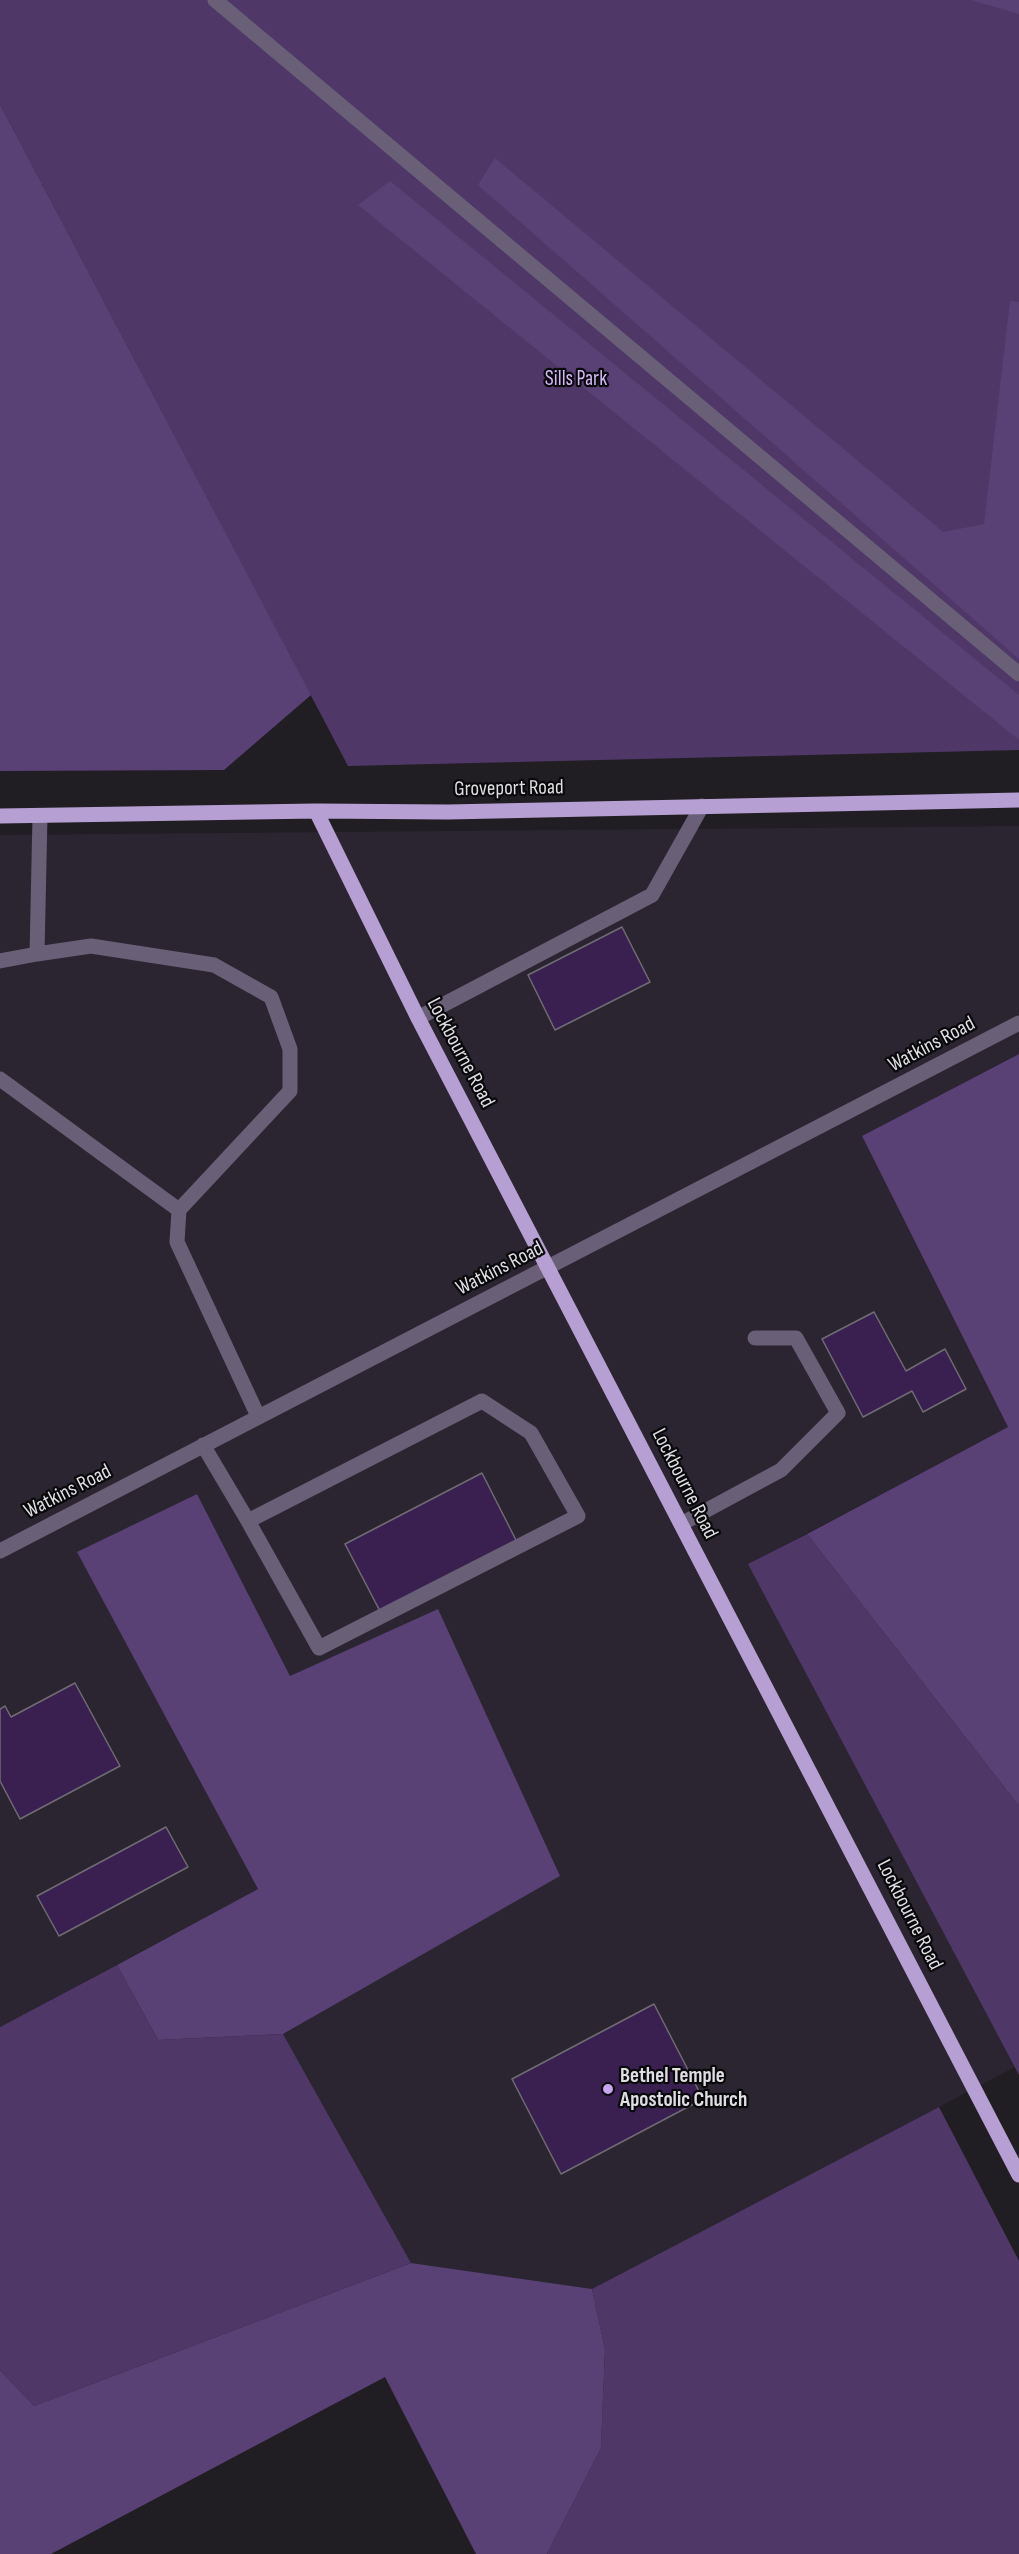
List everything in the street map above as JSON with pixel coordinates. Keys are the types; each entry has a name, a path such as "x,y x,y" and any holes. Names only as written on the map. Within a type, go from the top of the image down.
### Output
{"main road":[{"name":"Groveport Road","path":"0,816 316,811 448,812 1019,800"},
{"name":"Lockbourne Road","path":"316,811 417,1018 549,1267 1019,2175"}],"street":[{"path":"215,0 1019,674"},
{"path":"417,1018 652,895 702,806"},
{"path":"37,954 40,816"},
{"path":"0,961 91,946 214,965 271,998 290,1049 290,1091 179,1210 177,1242 258,1416"},
{"name":"Watkins Road","path":"0,1551 1019,1023"},
{"path":"0,1079 179,1210"},
{"path":"681,1524 782,1470 838,1413 796,1338 755,1338"},
{"path":"203,1445 319,1648 578,1516 531,1433 482,1401 248,1521"}],"shaded area":[{"path":"1019,826 1019,1054 862,1136 1008,1427 749,1564 1015,2067 592,2289 411,2263 283,2034 559,1876 437,1610 290,1676 197,1494 78,1552 258,1889 0,2027 0,835"}],"green space":[{"name":"Sills Park","path":"0,0 1019,0 1019,750 348,766 0,104"},
{"path":"971,0 1019,0 1019,14"},
{"path":"0,104 311,695 224,770 0,771"},
{"path":"495,158 943,532 984,524 1010,301 1019,302 1019,659 478,185"},
{"path":"390,181 1019,695 1019,740 358,205"},
{"path":"1019,1054 1019,1806 807,1534 1008,1427 862,1136"},
{"path":"197,1494 290,1676 438,1609 560,1876 283,2034 158,2040 117,1965 258,1889 77,1552"},
{"path":"807,1534 1019,1806 1019,2075 748,1564"},
{"path":"117,1965 158,2040 283,2034 411,2263 34,2406 0,2370 0,2027"},
{"path":"939,2107 1019,2261 1019,2554 547,2554 601,2448 605,2349 592,2289"},
{"path":"411,2263 592,2289 605,2349 601,2448 547,2554 476,2554 385,2377 51,2554 0,2554 0,2370 34,2406"}],"building":[{"path":"622,927 650,982 555,1030 528,975"},
{"path":"874,1312 906,1371 945,1349 966,1389 923,1412 912,1391 863,1417 822,1339"},
{"path":"482,1473 518,1544 382,1615 345,1544"},
{"path":"75,1683 120,1766 20,1819 0,1781 0,1709 5,1706 11,1717"},
{"path":"166,1827 188,1867 59,1936 37,1896"},
{"name":"Bethel Temple Apostolic Church","path":"654,2004 703,2099 561,2174 512,2079"}],"place":[{"name":"Bethel Temple Apostolic Church","path":"608,2089"}]}
